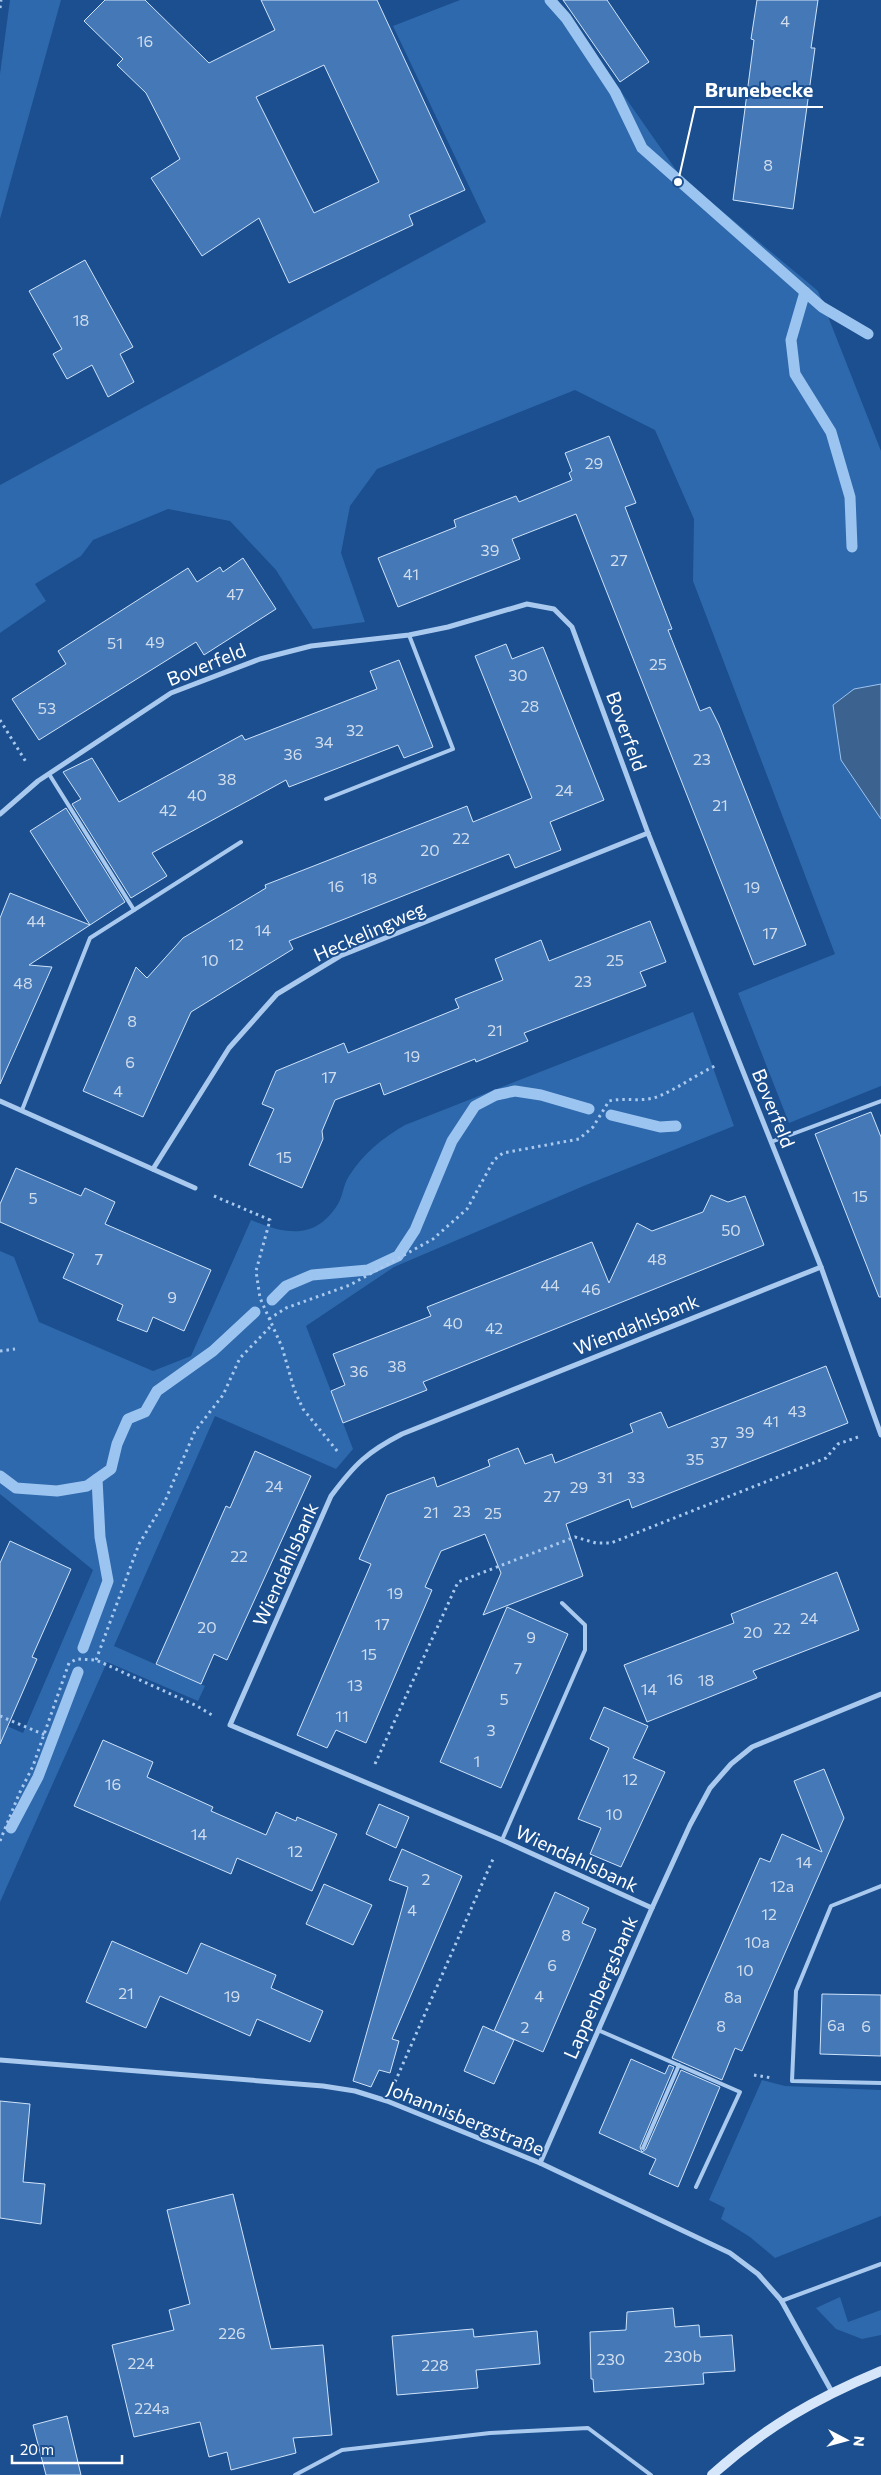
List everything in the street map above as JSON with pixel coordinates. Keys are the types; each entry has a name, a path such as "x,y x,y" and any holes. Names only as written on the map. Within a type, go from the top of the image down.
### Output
{"street":[{"name":"Boverfeld","path":"0,814 38,781 171,693 211,676 260,659 311,646 409,635 448,627 527,604 554,609 572,627 648,833 821,1266 881,1432"},
{"name":"Heckelingweg","path":"153,1169 229,1048 277,994 340,956 648,833"},
{"path":"0,1101 195,1188"},
{"name":"Wiendahlsbank","path":"652,1908 502,1840 230,1725 331,1496 354,1465 381,1445 402,1434 821,1266"},
{"name":"Lappenbergsbank","path":"540,2163 652,1908 690,1825 710,1788 731,1764 752,1747 881,1694"},
{"name":"Johannisbergstraße","path":"0,2060 323,2086 356,2090 387,2101 540,2163 730,2253 758,2274 781,2301 832,2392"},
{"path":"712,2475 743,2447 787,2416 832,2392 881,2371"}],"lane":[{"path":"326,799 453,749 409,635"},
{"path":"49,774 134,910"},
{"path":"22,1110 90,938 241,842"},
{"path":"771,1142 881,1101"},
{"path":"502,1840 585,1650 585,1624 562,1603"},
{"path":"881,1886 831,1906 796,1991 792,2081 881,2083"},
{"path":"598,2030 740,2092 696,2188"},
{"path":"643,2148 679,2065"},
{"path":"781,2301 881,2264"},
{"path":"295,2475 342,2450 490,2433 588,2428 651,2475"}],"path":[{"path":"0,8 1,0"},
{"path":"0,720 38,781"},
{"path":"269,1319 286,1308 350,1286 433,1239 466,1209 494,1160 503,1153 567,1143 578,1139 593,1127 609,1101 620,1098 648,1099 659,1096 706,1070 737,1056"},
{"path":"195,1188 270,1220 256,1271 260,1298 282,1347 294,1389 303,1409 336,1451 354,1465"},
{"path":"96,1660 139,1544 165,1501 195,1431 223,1396 240,1358 272,1325"},
{"path":"0,1351 15,1349"},
{"path":"366,1783 458,1582 575,1537 596,1543 611,1543 826,1458 838,1444 881,1432"},
{"path":"0,1841 45,1735 57,1694 69,1663 77,1659 96,1660 197,1706"},
{"path":"0,1716 45,1735"},
{"path":"387,2101 502,1840"},
{"path":"740,2092 755,2074 792,2081"}],"shaded area":[{"path":"10,0 61,0 0,219 0,74"},
{"path":"460,0 557,0 681,177 818,291 881,451 881,1086 789,1123 738,993 835,954 693,581 694,519 655,430 575,390 377,469 350,506 341,553 365,622 313,629 276,570 230,521 168,509 93,540 81,556 35,584 46,601 0,633 0,485 486,222 393,26"},
{"path":"881,684 881,819 841,760 833,705 854,689"},
{"path":"693,1012 734,1126 586,1185 394,1267 306,1326 353,1449 336,1469 215,1416 114,1646 205,1686 198,1701 107,1662 0,1902 0,1723 23,1733 93,1570 0,1494 0,1251 14,1257 39,1322 153,1371 191,1356 251,1220 287,1231 309,1229 329,1216 340,1201 349,1176 367,1153 405,1125"},
{"path":"762,2080 785,2086 881,2090 881,2216 775,2258 750,2237 721,2219 725,2208 709,2200"},
{"path":"840,2297 848,2322 881,2310 881,2335 862,2339 836,2329 816,2308"}],"building":[{"path":"105,0 145,0 209,63 275,30 261,0 377,0 465,190 409,215 413,225 289,283 259,218 202,256 151,178 180,159 146,93 117,65 123,59 84,21","holes":["324,65 379,182 314,213 256,97"]},
{"path":"563,0 607,0 649,62 620,82"},
{"path":"757,0 818,0 811,48 815,48 793,209 733,200 754,40 751,39"},
{"path":"85,260 133,347 120,354 134,382 108,397 92,365 67,379 53,354 62,349 29,291"},
{"path":"609,436 636,503 625,507 672,629 668,630 700,711 710,707 719,725 806,945 754,965 576,514 512,539 520,559 398,607 378,558 456,527 454,520 516,496 519,502 572,480 569,473 572,471 565,453"},
{"path":"243,558 276,609 204,655 196,642 39,740 12,699 66,664 58,651 188,568 197,582 220,567 223,572"},
{"path":"506,644 512,659 543,647 604,800 550,822 561,850 515,868 509,854 289,941 293,949 191,1012 143,1117 83,1091 136,967 147,978 183,938 266,888 265,885 467,806 473,822 532,798 475,656"},
{"path":"399,660 433,747 404,758 398,745 289,787 286,780 152,853 167,876 131,898 72,804 81,799 63,772 92,758 119,802 242,735 245,740 377,689 370,671"},
{"path":"66,808 125,902 90,925 30,831"},
{"path":"10,893 90,925 29,965 52,967 0,1084 0,918"},
{"path":"650,921 666,962 640,972 646,986 524,1033 528,1041 476,1062 475,1059 384,1095 380,1083 335,1100 322,1131 323,1139 302,1188 249,1165 274,1109 262,1104 276,1071 344,1043 348,1053 459,1008 455,999 503,980 495,959 541,940 549,961"},
{"path":"871,1112 881,1137 881,1297 879,1297 815,1134"},
{"path":"16,1168 81,1196 85,1188 115,1202 105,1224 211,1270 184,1331 153,1317 147,1332 117,1320 123,1305 63,1278 74,1254 0,1222 0,1204"},
{"path":"711,1195 728,1202 745,1196 764,1245 423,1382 427,1390 343,1423 331,1391 345,1385 333,1354 431,1316 427,1307 592,1242 609,1283 637,1223 652,1231 703,1212"},
{"path":"826,1366 848,1423 632,1508 629,1499 566,1524 583,1576 483,1615 501,1573 485,1534 441,1551 425,1587 432,1590 366,1743 336,1730 327,1748 297,1735 371,1564 359,1559 387,1495 434,1477 437,1487 490,1466 488,1460 518,1448 525,1464 552,1454 555,1463 633,1432 630,1424 661,1412 668,1428"},
{"path":"255,1451 311,1476 227,1660 214,1654 201,1684 156,1664 226,1506 230,1508"},
{"path":"10,1541 71,1569 32,1657 37,1659 0,1744 0,1563"},
{"path":"837,1572 859,1630 753,1671 757,1678 647,1722 624,1665 734,1623 731,1614"},
{"path":"507,1607 568,1634 501,1788 440,1762"},
{"path":"604,1707 648,1726 633,1758 665,1772 621,1867 590,1854 601,1828 578,1819 609,1748 590,1739"},
{"path":"103,1740 153,1762 147,1777 213,1807 211,1811 266,1835 276,1812 296,1821 297,1817 337,1834 312,1891 237,1858 231,1874 74,1806"},
{"path":"824,1769 844,1818 742,2051 735,2048 722,2080 672,2058 760,1858 770,1862 782,1834 822,1852 794,1781"},
{"path":"379,1804 409,1817 396,1848 366,1834"},
{"path":"402,1849 462,1876 392,2039 399,2041 390,2073 379,2070 371,2087 353,2081 408,1887 389,1880"},
{"path":"324,1884 372,1905 353,1945 306,1924"},
{"path":"555,1892 589,1908 582,1923 596,1929 543,2052 495,2031 514,2040 494,2084 464,2071 483,2026 494,2031"},
{"path":"112,1941 187,1974 201,1943 276,1975 271,1988 323,2011 310,2042 257,2019 250,2036 160,1996 146,2028 86,2002"},
{"path":"822,1994 881,1995 881,2056 820,2054"},
{"path":"631,2059 665,2074 669,2065 674,2067 640,2147 642,2152 646,2149 681,2070 720,2087 678,2187 649,2174 656,2159 599,2133"},
{"path":"0,2101 30,2104 23,2182 45,2184 41,2224 0,2218"},
{"path":"233,2194 271,2349 323,2345 332,2435 293,2438 296,2453 231,2470 227,2452 209,2457 200,2422 134,2437 112,2345 174,2330 169,2310 190,2304 167,2210"},
{"path":"673,2308 675,2327 699,2325 700,2337 732,2335 735,2371 703,2373 704,2384 594,2392 593,2379 591,2379 590,2332 626,2330 627,2312"},
{"path":"473,2329 474,2337 537,2331 540,2364 476,2370 478,2388 397,2395 392,2336"},
{"path":"67,2416 81,2475 46,2475 33,2425"}],"waterway":[{"path":"550,0 566,18 615,92 642,148 822,307 868,334"},
{"path":"805,292 791,340 795,374 831,432 850,497 852,547"},
{"path":"272,1300 286,1286 312,1275 368,1270 398,1256 415,1230 452,1141 475,1106 496,1095 515,1091 541,1095 589,1109"},
{"path":"611,1115 660,1127 676,1126"},
{"path":"0,1476 16,1488 57,1491 87,1486 111,1469 117,1444 128,1419 145,1412 157,1391 213,1351 255,1312"},
{"path":"83,1648 108,1581 100,1537 97,1479"},
{"path":"11,1828 38,1777 78,1672"}],"place":[{"name":"Brunebecke","path":"678,182"}]}
